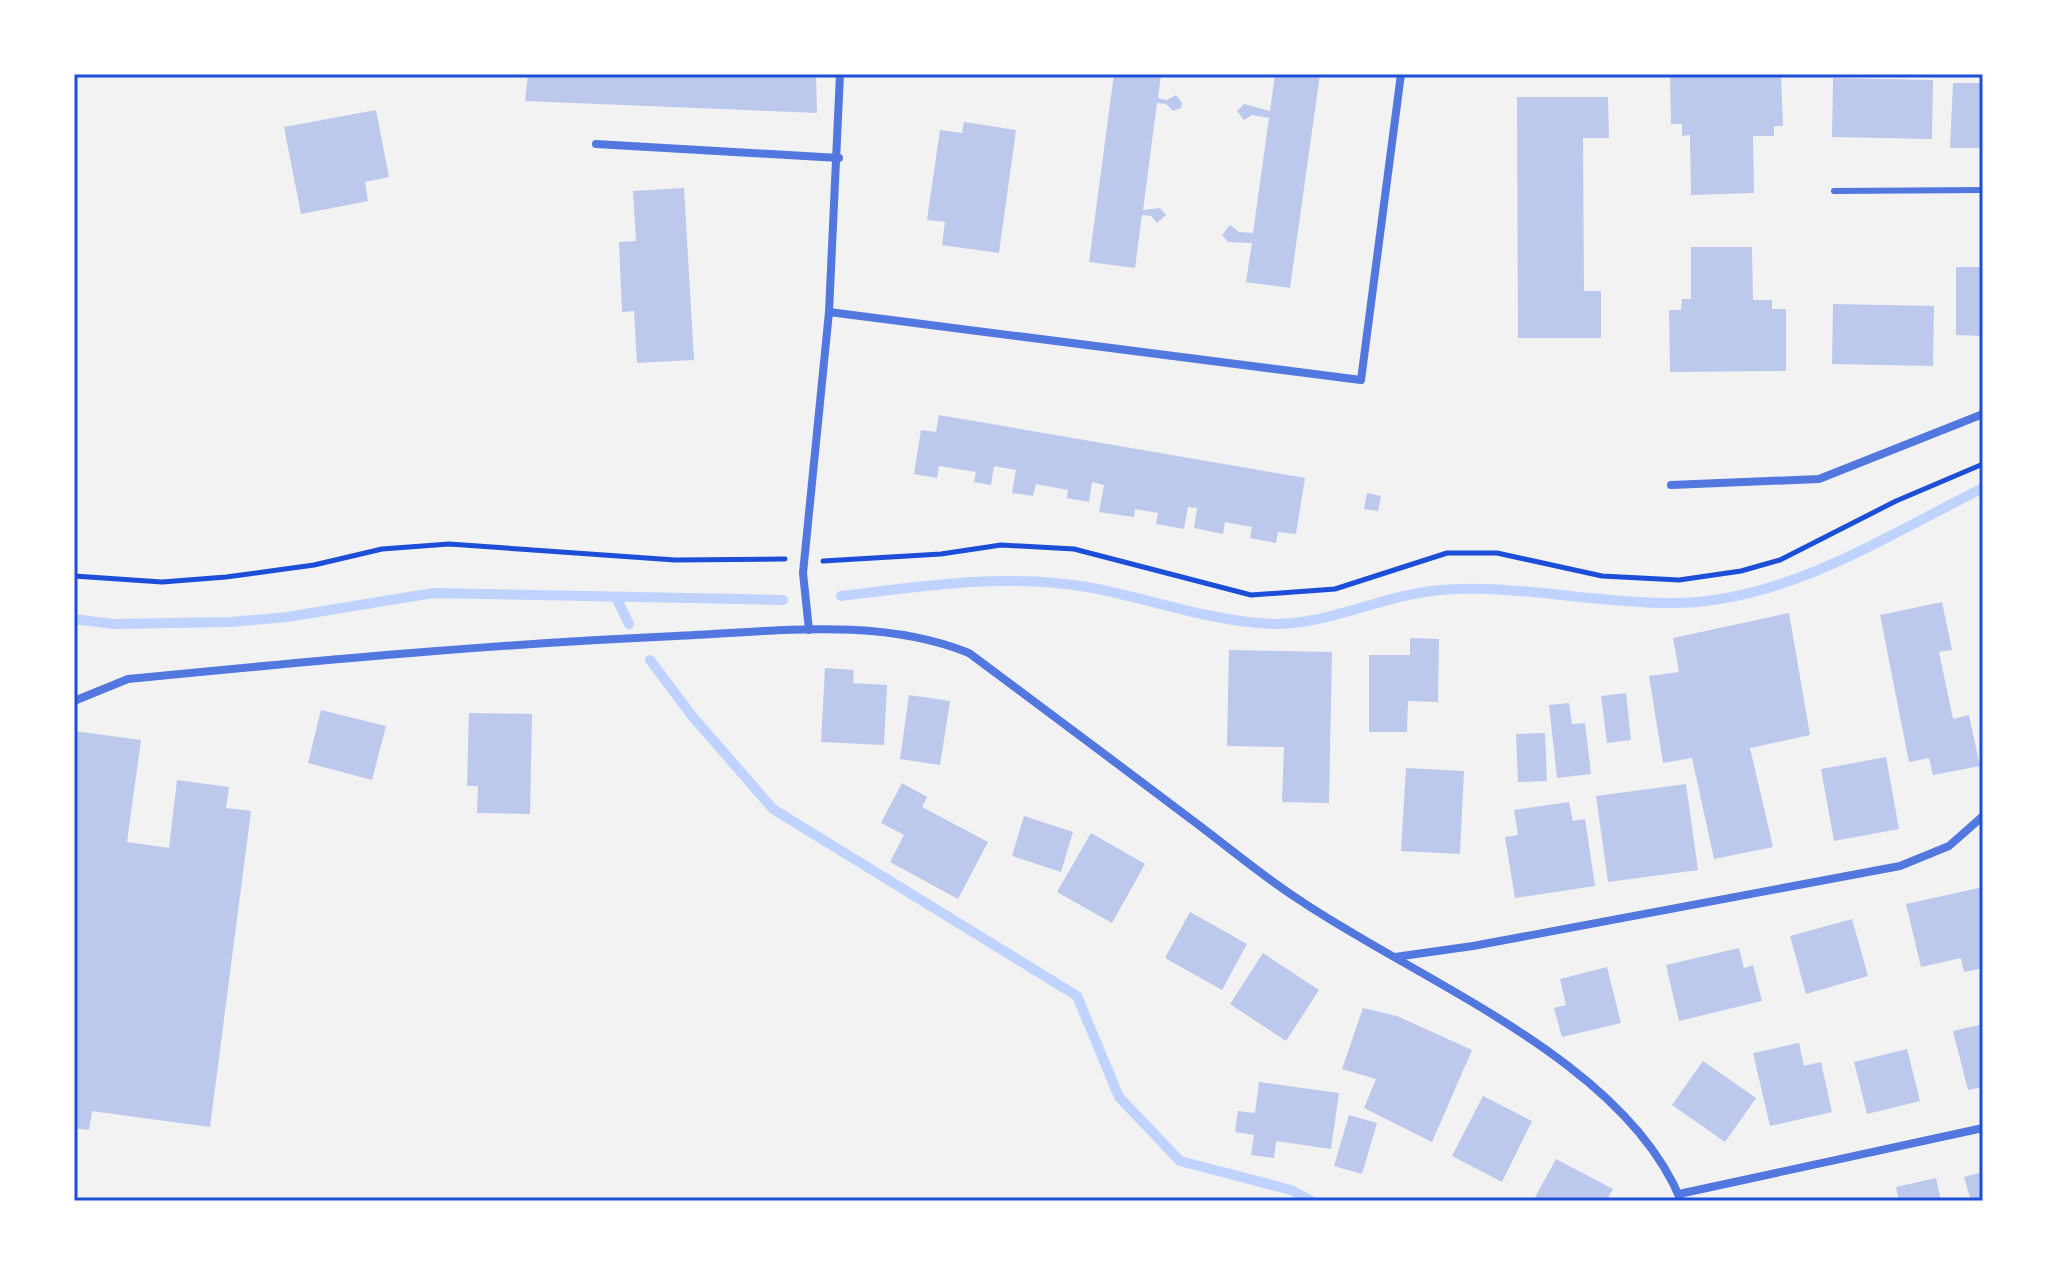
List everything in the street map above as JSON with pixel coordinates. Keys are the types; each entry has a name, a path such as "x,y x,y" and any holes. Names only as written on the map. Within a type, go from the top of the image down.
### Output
{"street":[{"path":"809,630 803,573 829,312 839,158 840,74"},
{"path":"829,312 1361,380 1401,74"},
{"path":"596,144 839,158"},
{"path":"1671,485 1819,479 1983,414"},
{"path":"74,701 128,679 488,645 809,630 918,635 969,653 1299,900 1574,1071 1618,1109 1678,1199 1983,1128"},
{"path":"1395,957 1473,946 1900,866 1949,846 1983,816"}],"lane":[{"path":"1834,191 1983,190"}],"path":[{"path":"838,562 1001,545 1074,549 1251,595 1335,589 1447,553 1497,553 1602,576 1679,580 1741,571 1780,560 1896,501 1983,464"},
{"path":"74,576 162,582 226,577 314,565 382,549 449,544 675,560 784,559"}],"building":[{"path":"528,74 816,74 817,113 525,101"},
{"path":"1114,74 1161,74 1158,98 1167,100 1176,95 1182,103 1181,108 1173,111 1166,104 1157,103 1143,210 1160,208 1166,215 1157,223 1151,216 1142,215 1135,268 1089,262"},
{"path":"1275,74 1320,74 1290,288 1246,282 1252,243 1228,242 1222,235 1230,225 1239,232 1253,233 1269,118 1252,115 1244,120 1237,111 1244,104 1270,111"},
{"path":"1670,74 1781,74 1783,126 1774,126 1774,136 1753,136 1754,193 1691,195 1690,135 1682,136 1682,124 1671,124"},
{"path":"1833,78 1933,80 1932,139 1832,137"},
{"path":"1953,83 1983,83 1983,148 1950,148"},
{"path":"1517,97 1608,97 1609,138 1583,138 1584,291 1601,291 1601,338 1518,338"},
{"path":"376,110 389,177 365,182 368,201 301,214 284,127"},
{"path":"964,122 1016,130 999,253 942,245 945,222 927,220 940,130 962,133"},
{"path":"684,188 694,360 637,363 634,311 622,312 619,242 636,241 633,191"},
{"path":"1691,247 1752,247 1753,300 1772,300 1772,309 1786,309 1786,371 1670,372 1669,310 1681,310 1682,299 1691,299"},
{"path":"1956,267 1983,267 1983,336 1956,335"},
{"path":"1833,304 1934,306 1933,366 1832,364"},
{"path":"939,415 1305,478 1296,534 1278,532 1276,543 1250,538 1252,527 1225,522 1223,534 1194,528 1197,508 1188,507 1184,529 1156,524 1158,513 1135,509 1134,517 1099,512 1104,485 1092,482 1089,502 1067,498 1068,490 1036,484 1033,496 1012,493 1016,470 994,466 991,485 974,482 976,472 939,466 937,478 914,474 921,430 936,432"},
{"path":"1367,493 1381,496 1378,511 1364,509"},
{"path":"1942,602 1952,650 1939,652 1953,719 1969,715 1980,766 1933,775 1929,758 1909,762 1880,615"},
{"path":"1789,613 1810,735 1750,748 1773,847 1714,859 1692,758 1663,763 1649,676 1679,672 1673,638"},
{"path":"1410,638 1439,639 1438,702 1408,701 1407,732 1369,732 1369,655 1410,655"},
{"path":"1229,650 1332,652 1329,803 1282,802 1284,747 1227,746"},
{"path":"825,668 854,670 853,683 887,685 884,745 821,742"},
{"path":"1626,693 1631,740 1607,743 1601,696"},
{"path":"909,695 950,701 940,765 900,759"},
{"path":"1569,703 1572,724 1585,723 1591,774 1557,778 1549,705"},
{"path":"321,710 386,726 372,780 308,763"},
{"path":"469,713 532,714 530,814 477,813 478,786 467,786"},
{"path":"74,731 141,740 127,842 169,848 177,780 229,787 226,808 251,811 210,1127 92,1111 89,1130 74,1128"},
{"path":"1545,733 1547,781 1518,782 1516,734"},
{"path":"1886,757 1899,829 1834,841 1821,769"},
{"path":"1406,768 1464,771 1460,854 1401,851"},
{"path":"902,783 927,797 922,807 988,842 958,899 890,862 904,835 881,823"},
{"path":"1686,784 1698,870 1608,882 1596,796"},
{"path":"1569,802 1573,821 1585,819 1595,886 1515,898 1505,837 1518,835 1514,810"},
{"path":"1024,816 1073,832 1061,872 1012,856"},
{"path":"1091,833 1145,864 1112,923 1057,892"},
{"path":"1983,887 1983,968 1964,972 1961,958 1921,967 1906,904"},
{"path":"1190,912 1247,944 1222,990 1165,958"},
{"path":"1852,919 1868,976 1806,994 1790,936"},
{"path":"1739,948 1744,968 1753,965 1762,1001 1679,1021 1666,965"},
{"path":"1263,953 1319,990 1286,1041 1230,1004"},
{"path":"1607,967 1621,1023 1562,1037 1554,1008 1566,1005 1560,979"},
{"path":"1363,1008 1397,1016 1472,1050 1432,1142 1364,1108 1376,1079 1342,1069"},
{"path":"1983,1024 1983,1087 1968,1090 1953,1031"},
{"path":"1799,1043 1804,1066 1821,1062 1832,1112 1770,1126 1753,1053"},
{"path":"1907,1049 1920,1101 1867,1114 1854,1062"},
{"path":"1703,1061 1756,1098 1725,1142 1672,1105"},
{"path":"1259,1082 1339,1093 1331,1149 1276,1141 1274,1158 1251,1155 1254,1135 1235,1132 1238,1111 1255,1113"},
{"path":"1483,1096 1532,1121 1502,1182 1452,1156"},
{"path":"1349,1115 1377,1123 1362,1174 1334,1166"},
{"path":"1556,1159 1613,1189 1606,1201 1533,1201"},
{"path":"1983,1172 1983,1201 1971,1201 1964,1177"},
{"path":"1936,1178 1941,1201 1899,1201 1896,1187"}],"waterway":[{"path":"841,596 964,582 1025,581 1087,587 1215,617 1282,624 1305,622 1395,598 1441,590 1498,590 1640,602 1711,600 1752,592 1832,564 1983,488"},
{"path":"74,619 113,624 231,622 287,617 433,593 783,600"},
{"path":"616,597 629,624"},
{"path":"650,660 693,717 773,809 1077,996 1119,1097 1180,1161 1291,1190 1311,1201"}]}
